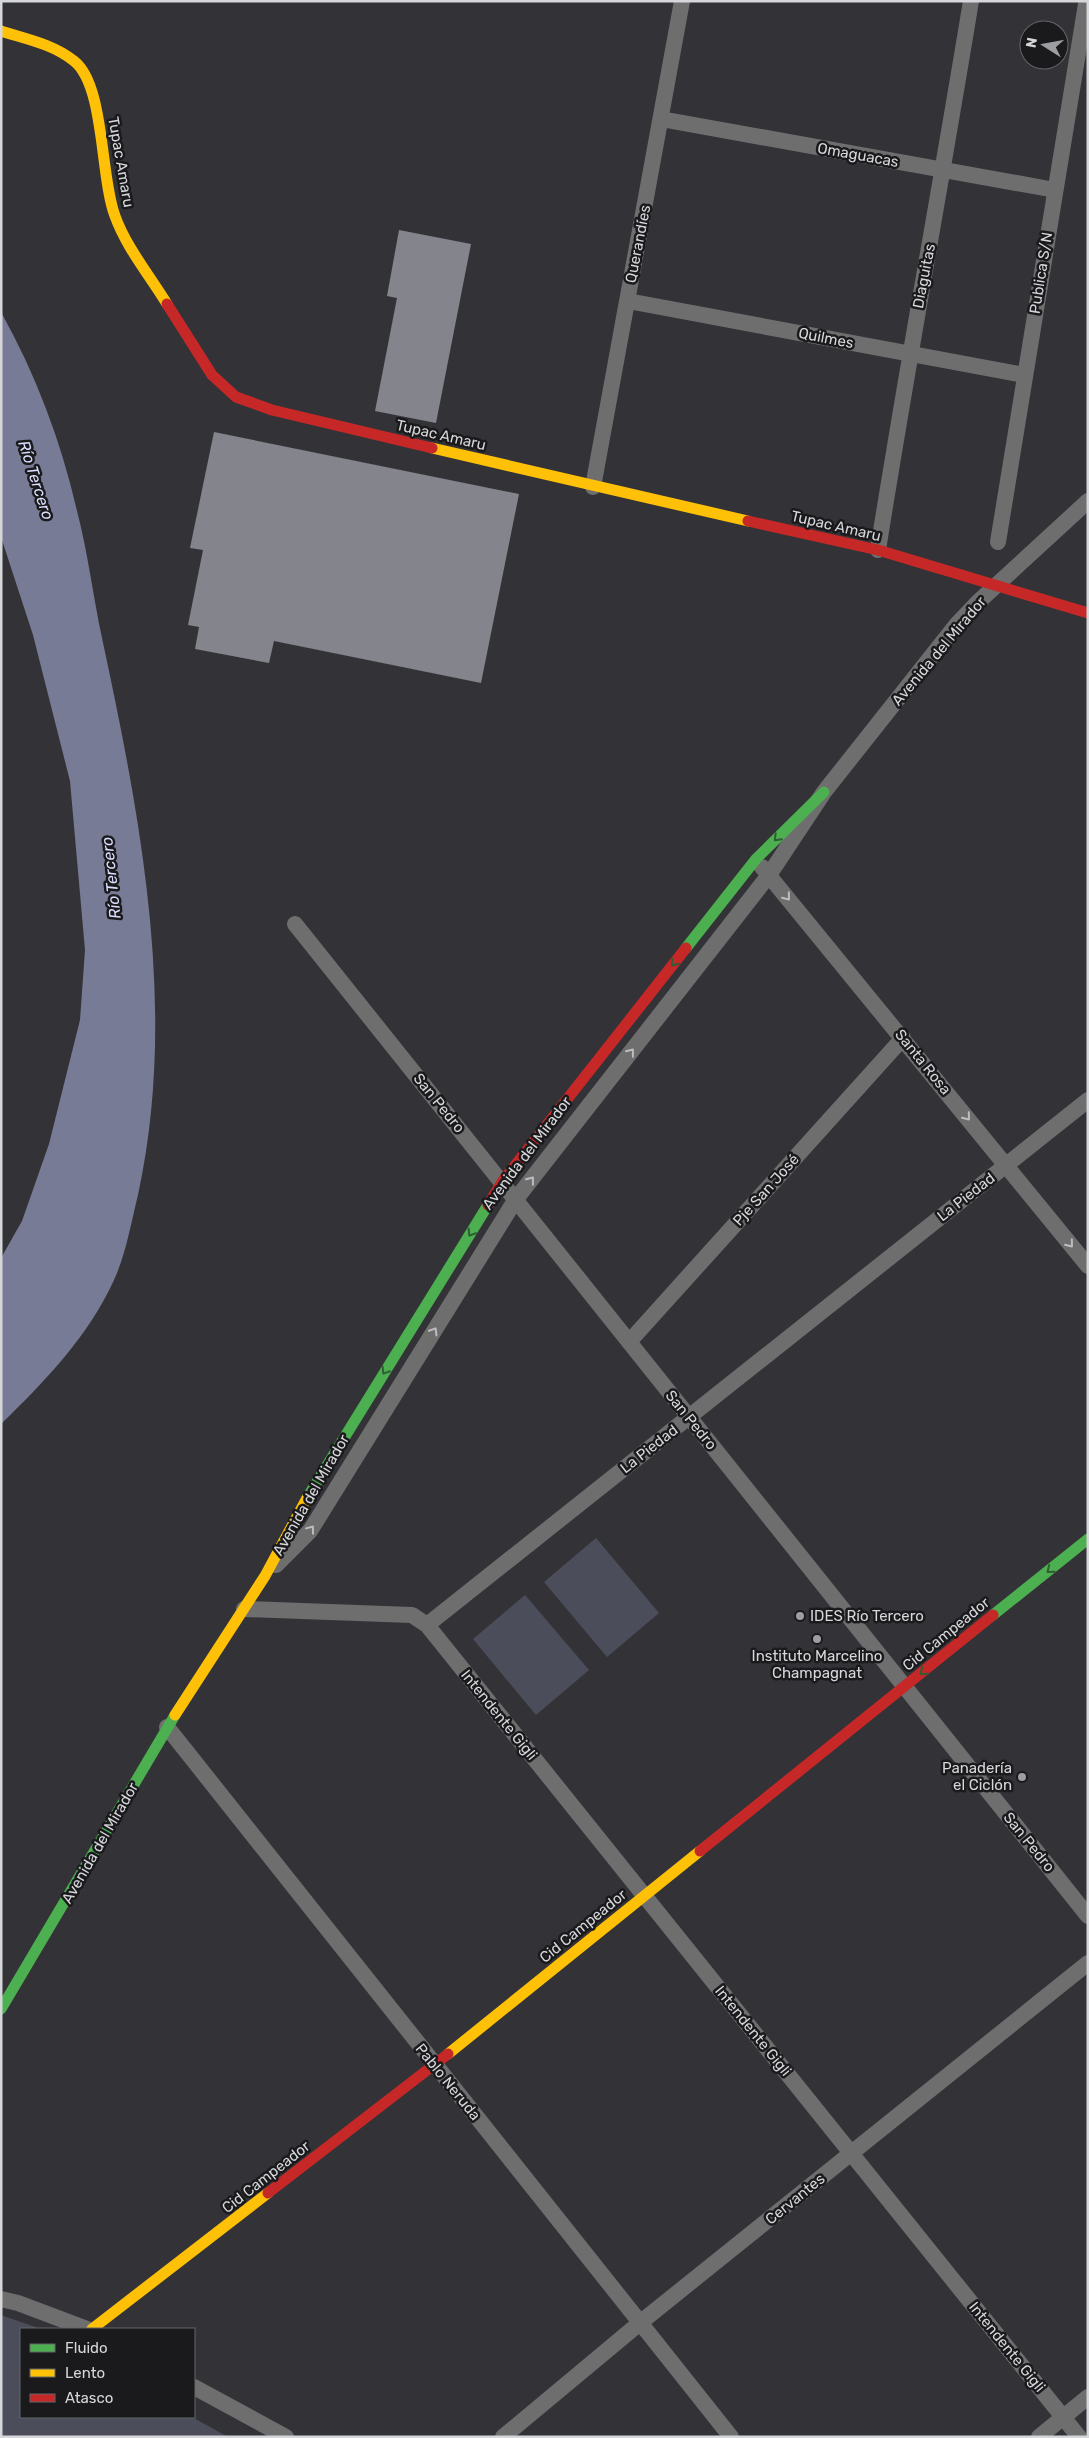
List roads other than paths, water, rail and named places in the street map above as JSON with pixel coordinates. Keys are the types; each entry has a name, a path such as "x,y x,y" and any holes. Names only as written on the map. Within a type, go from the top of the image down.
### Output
{"street":[{"name":"Querandíes","path":"593,487 682,1"},
{"name":"Diaguitas","path":"878,550 909,354 943,170 971,1"},
{"name":"Publica S/N","path":"998,542 1083,3"},
{"name":"Tupac Amaru","path":"1,31 44,44 61,52 76,62 85,73 93,90 108,192 116,217 130,245 212,375 236,397 272,410 593,487 878,550 995,587 1088,613"},
{"name":"Omaguacas","path":"661,119 1054,190"},
{"name":"Quilmes","path":"628,301 1024,375"},
{"name":"Avenida del Mirador","path":"265,1576 310,1531 516,1199 769,875 824,792 958,624 1088,501"},
{"name":"Avenida del Mirador","path":"1,2009 167,1727 265,1576 302,1506 502,1182 756,859 824,792"},
{"name":"Santa Rosa","path":"756,859 1088,1266"},
{"name":"San Pedro","path":"295,924 1088,1916"},
{"name":"Pje San José","path":"629,1342 903,1038"},
{"name":"La Piedad","path":"427,1625 1088,1100"},
{"name":"Cid Campeador","path":"93,2328 435,2065 1088,1539"},
{"path":"244,1609 412,1615 427,1625"},
{"name":"Intendente Gigli","path":"427,1625 1079,2437"},
{"name":"Pablo Neruda","path":"167,1727 641,2322 730,2437"},
{"name":"Cervantes","path":"504,2437 641,2322 1088,1963"},
{"path":"1,2299 18,2302 84,2328"},
{"path":"195,2388 274,2433 286,2437"},
{"path":"1039,2437 1088,2397"}],"water":[{"name":"Río Tercero","path":"1,312 36,384 55,434 71,485 84,543 130,776 141,846 150,916 155,1056 150,1126 138,1195 125,1249 114,1280 92,1320 64,1357 1,1424 1,1258 22,1221 49,1144 80,1020 85,950 70,781 33,635 1,537"}],"place":[{"name":"IDES Río Tercero","path":"800,1616"},
{"name":"Instituto Marcelino Champagnat","path":"817,1639"},
{"name":"Panadería el Ciclón","path":"1022,1777"}]}
